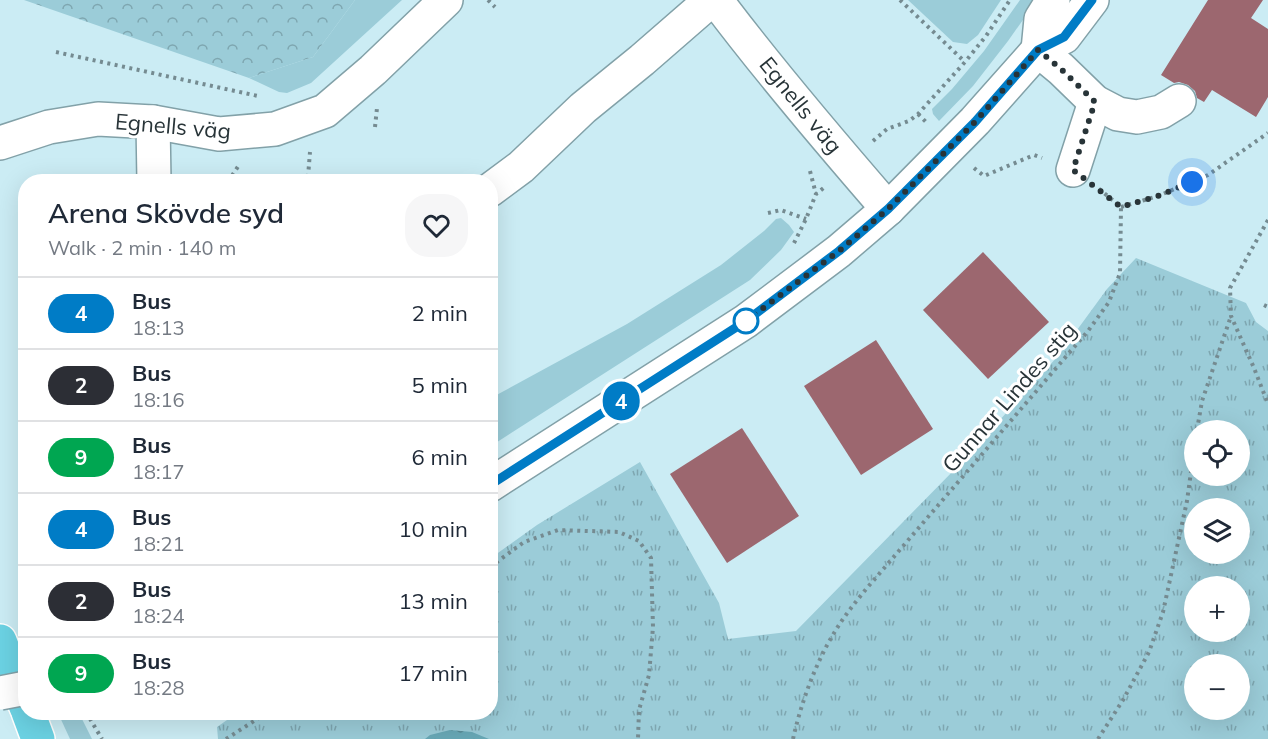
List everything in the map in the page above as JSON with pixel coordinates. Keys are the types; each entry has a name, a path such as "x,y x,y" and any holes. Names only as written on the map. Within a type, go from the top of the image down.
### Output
{"main road":[{"path":"0,641 18,687"},
{"path":"31,720 38,739"}],"street":[{"name":"Egnells väg","path":"0,143 49,127 98,119 153,122 219,134 275,129 325,111 373,70 446,0"},
{"path":"498,184 521,167 583,108 711,0"},
{"name":"Egnells väg","path":"716,0 888,209"},
{"path":"1038,50 1041,19 1053,0"},
{"path":"498,480 746,321 839,251 888,209 975,122 1038,50 1064,37 1092,0"},
{"path":"1038,50 1095,102 1118,114 1137,117 1161,112 1179,101"},
{"path":"1073,170 1095,102"},
{"path":"153,122 154,174"},
{"path":"0,693 18,690"}],"path":[{"path":"488,0 495,7"},
{"path":"900,0 965,62"},
{"path":"879,136 887,129 909,121 918,114 986,36 1010,0"},
{"path":"56,52 260,96"},
{"path":"971,166 984,177 1034,155 1073,170 1121,207 1158,196 1208,175 1268,133"},
{"path":"309,174 311,142"},
{"name":"Gunnar Lindes stig","path":"793,739 810,683 841,622 867,588 1088,331 1109,302 1120,273 1121,207"},
{"path":"768,213 781,210 806,219"},
{"path":"1199,420 1202,401 1231,316 1230,288 1268,220"},
{"path":"1231,316 1268,404"},
{"path":"1098,739 1123,700 1149,652 1163,612 1189,486"},
{"path":"498,561 524,542 558,530 619,532 639,541 651,558 653,627 649,675 639,710 638,739"},
{"path":"91,720 102,739"},
{"path":"226,739 256,720"}],"green space":[{"path":"24,0 355,0 313,57 249,78"},
{"path":"355,0 402,0 311,83 287,93 279,92 249,78 313,57"},
{"path":"908,0 1001,0 978,35 967,44 953,42"},
{"path":"1020,0 1037,0 973,86 939,121 932,109 984,51"},
{"path":"781,218 794,232 781,250 750,280 498,442 498,394 627,324 721,265 776,219"},
{"path":"1136,258 1246,303 1256,322 1268,331 1268,739 218,739 217,727 227,720 498,720 498,553 537,525 640,462 719,603 728,639 796,631 956,468 1058,356 1107,289"},
{"path":"61,720 82,720 92,739 70,739"}],"water":[{"path":"450,730 472,732 489,739 425,739 430,735"}],"building":[{"path":"1208,0 1263,0 1251,18 1268,29 1268,97 1256,117 1212,90 1204,102 1197,98 1195,91 1188,85 1174,83 1161,75"},
{"path":"983,252 1049,322 988,379 923,310"},
{"path":"876,340 933,429 861,475 804,386"},
{"path":"742,428 799,516 727,563 670,474"}],"bus line":[{"name":"4","path":"498,480 746,321 839,251 888,209 975,122 1038,50 1064,37 1092,0"}],"route":[{"path":"746,321 839,251 888,209 975,122 1038,50 1095,102 1073,170 1121,207 1158,196 1192,182"}]}
